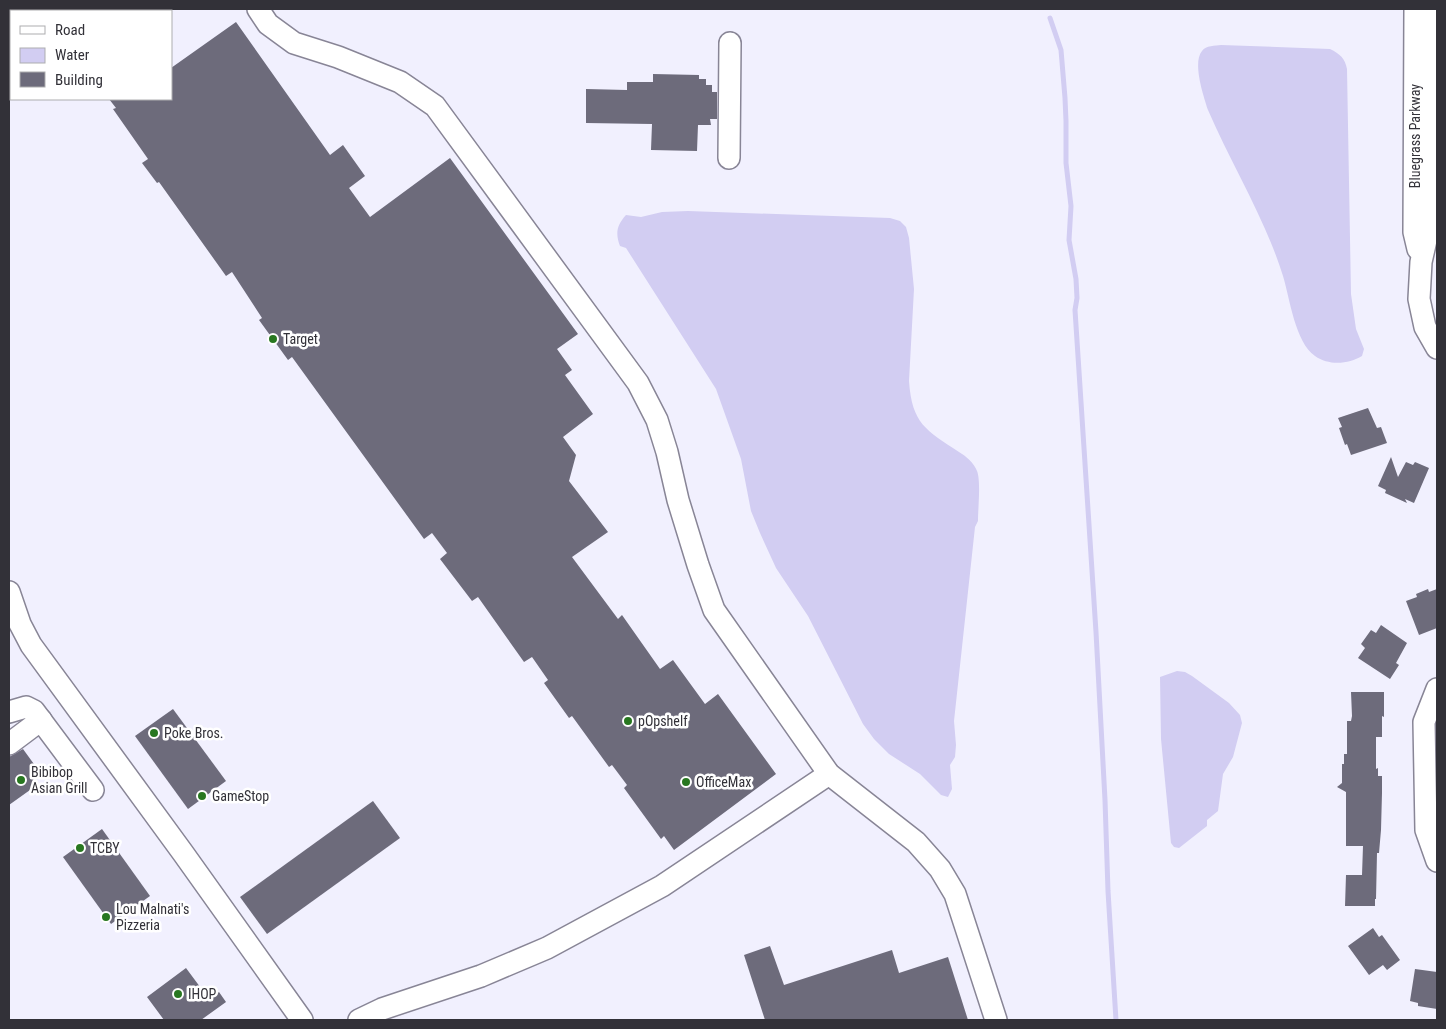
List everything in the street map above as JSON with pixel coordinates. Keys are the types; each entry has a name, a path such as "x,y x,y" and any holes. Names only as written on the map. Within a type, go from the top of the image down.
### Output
{"street":[{"path":"258,9 268,24 294,43 338,56 400,82 436,106 638,383 657,420 667,452 678,500 714,610 829,774 916,842 940,869 955,894 996,1020"},
{"name":"Bluegrass Parkway","path":"1415,9 1414,232 1421,262"},
{"name":"Bluegrass Parkway","path":"1434,9 1436,134 1429,227 1421,262 1419,299 1425,327 1437,348"},
{"path":"729,158 730,44"},
{"path":"9,592 19,621 31,645 302,1020"},
{"path":"1437,689 1424,722 1426,830 1437,861"},
{"path":"9,712 26,707 34,711 93,790"},
{"path":"9,744 41,720"},
{"path":"359,1020 382,1009 482,976 547,948 662,886 829,774"}],"water":[{"path":"1221,45 1330,49 1345,62 1347,69 1351,294 1356,329 1364,349 1362,356 1357,359 1333,363 1321,359 1308,349 1298,331 1276,255 1258,213 1208,110 1202,89 1198,72 1199,56 1206,48"},
{"path":"688,211 890,218 900,221 906,227 909,238 914,289 909,381 913,407 917,417 929,431 972,463 976,468 979,481 978,521 975,527 954,721 955,757 950,765 952,789 948,797 941,795 920,774 889,754 874,739 863,724 808,616 776,568 760,533 751,511 741,459 716,389 626,248 620,246 618,229 626,215 641,217 662,212"},
{"path":"1177,671 1185,672 1192,676 1229,703 1240,715 1242,723 1233,757 1223,774 1218,811 1207,820 1207,826 1179,848 1174,847 1171,843 1161,739 1160,677"}],"building":[{"path":"236,22 330,155 343,145 365,176 349,188 370,217 450,158 578,334 557,349 572,370 565,375 593,414 563,437 576,455 569,481 608,532 572,557 618,619 622,615 660,669 673,660 705,704 718,694 776,774 674,850 664,836 661,839 624,788 627,785 612,765 609,767 572,716 569,718 544,683 548,680 532,657 524,662 478,597 472,601 440,559 447,553 432,533 424,539 292,357 288,360 259,320 262,318 232,272 226,276 159,182 157,183 142,163 148,159 113,109 116,108 110,100 172,100 172,67"},
{"path":"653,74 699,75 699,79 706,79 706,85 712,85 712,92 717,92 717,119 710,119 711,125 698,125 697,151 651,150 652,124 586,123 586,89 627,90 627,82 653,82"},
{"path":"1368,408 1377,428 1381,427 1387,443 1351,455 1339,428 1342,427 1338,418"},
{"path":"1391,457 1398,477 1406,462 1413,465 1415,462 1429,468 1414,503 1405,499 1407,503 1385,493 1386,490 1378,486"},
{"path":"1428,589 1429,592 1437,589 1437,628 1419,635 1406,601 1417,597 1416,594"},
{"path":"1381,625 1407,643 1396,663 1399,665 1390,679 1358,658 1365,648 1361,644 1371,630 1376,633"},
{"path":"1351,692 1384,692 1382,737 1376,737 1376,769 1378,768 1378,776 1382,776 1382,793 1375,906 1345,906 1346,875 1362,875 1363,846 1346,846 1346,792 1337,787 1342,783 1342,764 1344,764 1344,754 1347,754 1347,721 1351,721 1352,716"},
{"path":"173,709 226,781 188,809 135,736"},
{"name":"Bibibop Asian Grill","path":"23,749 39,771 31,776 37,785 9,805 9,757"},
{"path":"373,801 400,838 267,934 240,897"},
{"path":"102,829 150,896 111,924 63,857"},
{"path":"1373,928 1379,937 1382,935 1400,960 1387,970 1383,965 1369,975 1348,946"},
{"path":"770,946 784,985 892,950 899,973 948,957 968,1020 765,1020 744,955"},
{"name":"IHOP","path":"186,968 209,999 219,992 226,1002 201,1020 164,1020 147,997"},
{"path":"1415,969 1437,972 1437,1009 1418,1006 1418,1003 1410,1001"}],"waterway":[{"path":"1050,18 1061,50 1065,98 1066,163 1071,206 1069,240 1076,279 1077,298 1075,310 1096,632 1116,1020"}],"place":[{"name":"Target","path":"273,339"},
{"name":"pOpshelf","path":"628,721"},
{"name":"Poke Bros.","path":"154,733"},
{"name":"Bibibop Asian Grill","path":"21,780"},
{"name":"OfficeMax","path":"686,782"},
{"name":"GameStop","path":"202,796"},
{"name":"TCBY","path":"80,848"},
{"name":"Lou Malnati's Pizzeria","path":"106,917"},
{"name":"IHOP","path":"178,994"}]}
